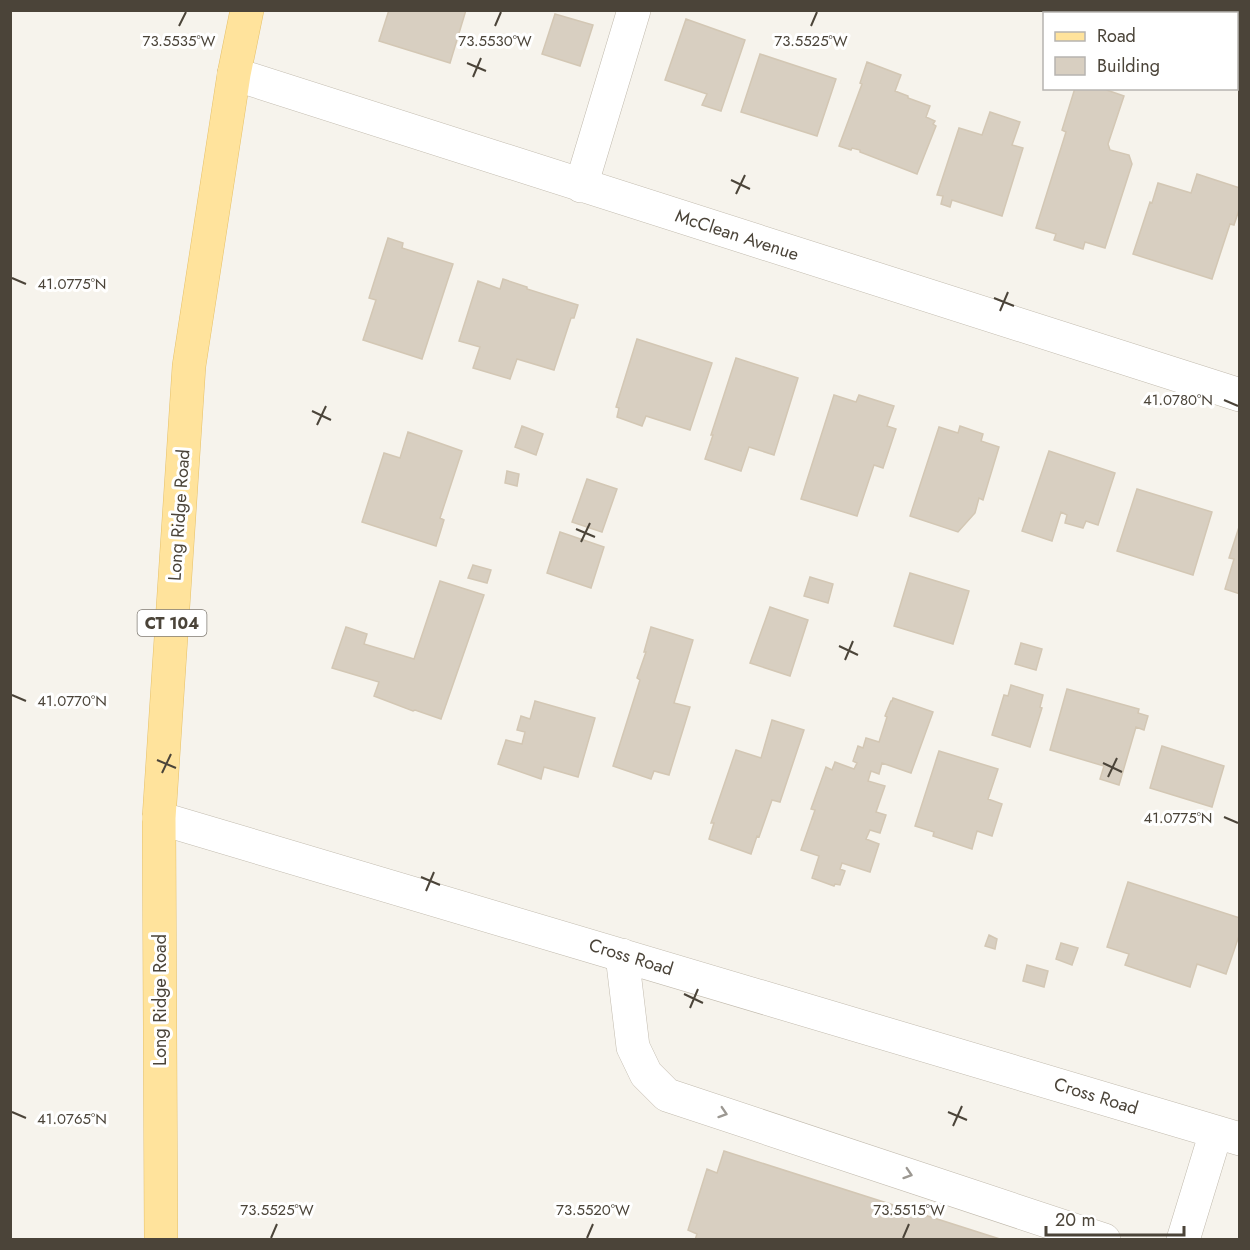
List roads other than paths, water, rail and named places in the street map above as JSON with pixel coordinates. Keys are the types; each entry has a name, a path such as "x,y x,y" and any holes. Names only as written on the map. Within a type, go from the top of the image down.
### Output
{"main road":[{"name":"Long Ridge Road","path":"161,1239 159,818 189,366 234,74 247,10"}],"street":[{"path":"581,186 634,10"},
{"name":"McClean Avenue","path":"234,74 1239,395"},
{"name":"Cross Road","path":"159,818 1228,1135"},
{"path":"622,955 633,1047 646,1074 668,1095 1104,1239"},
{"path":"1183,1239 1228,1135"}]}
